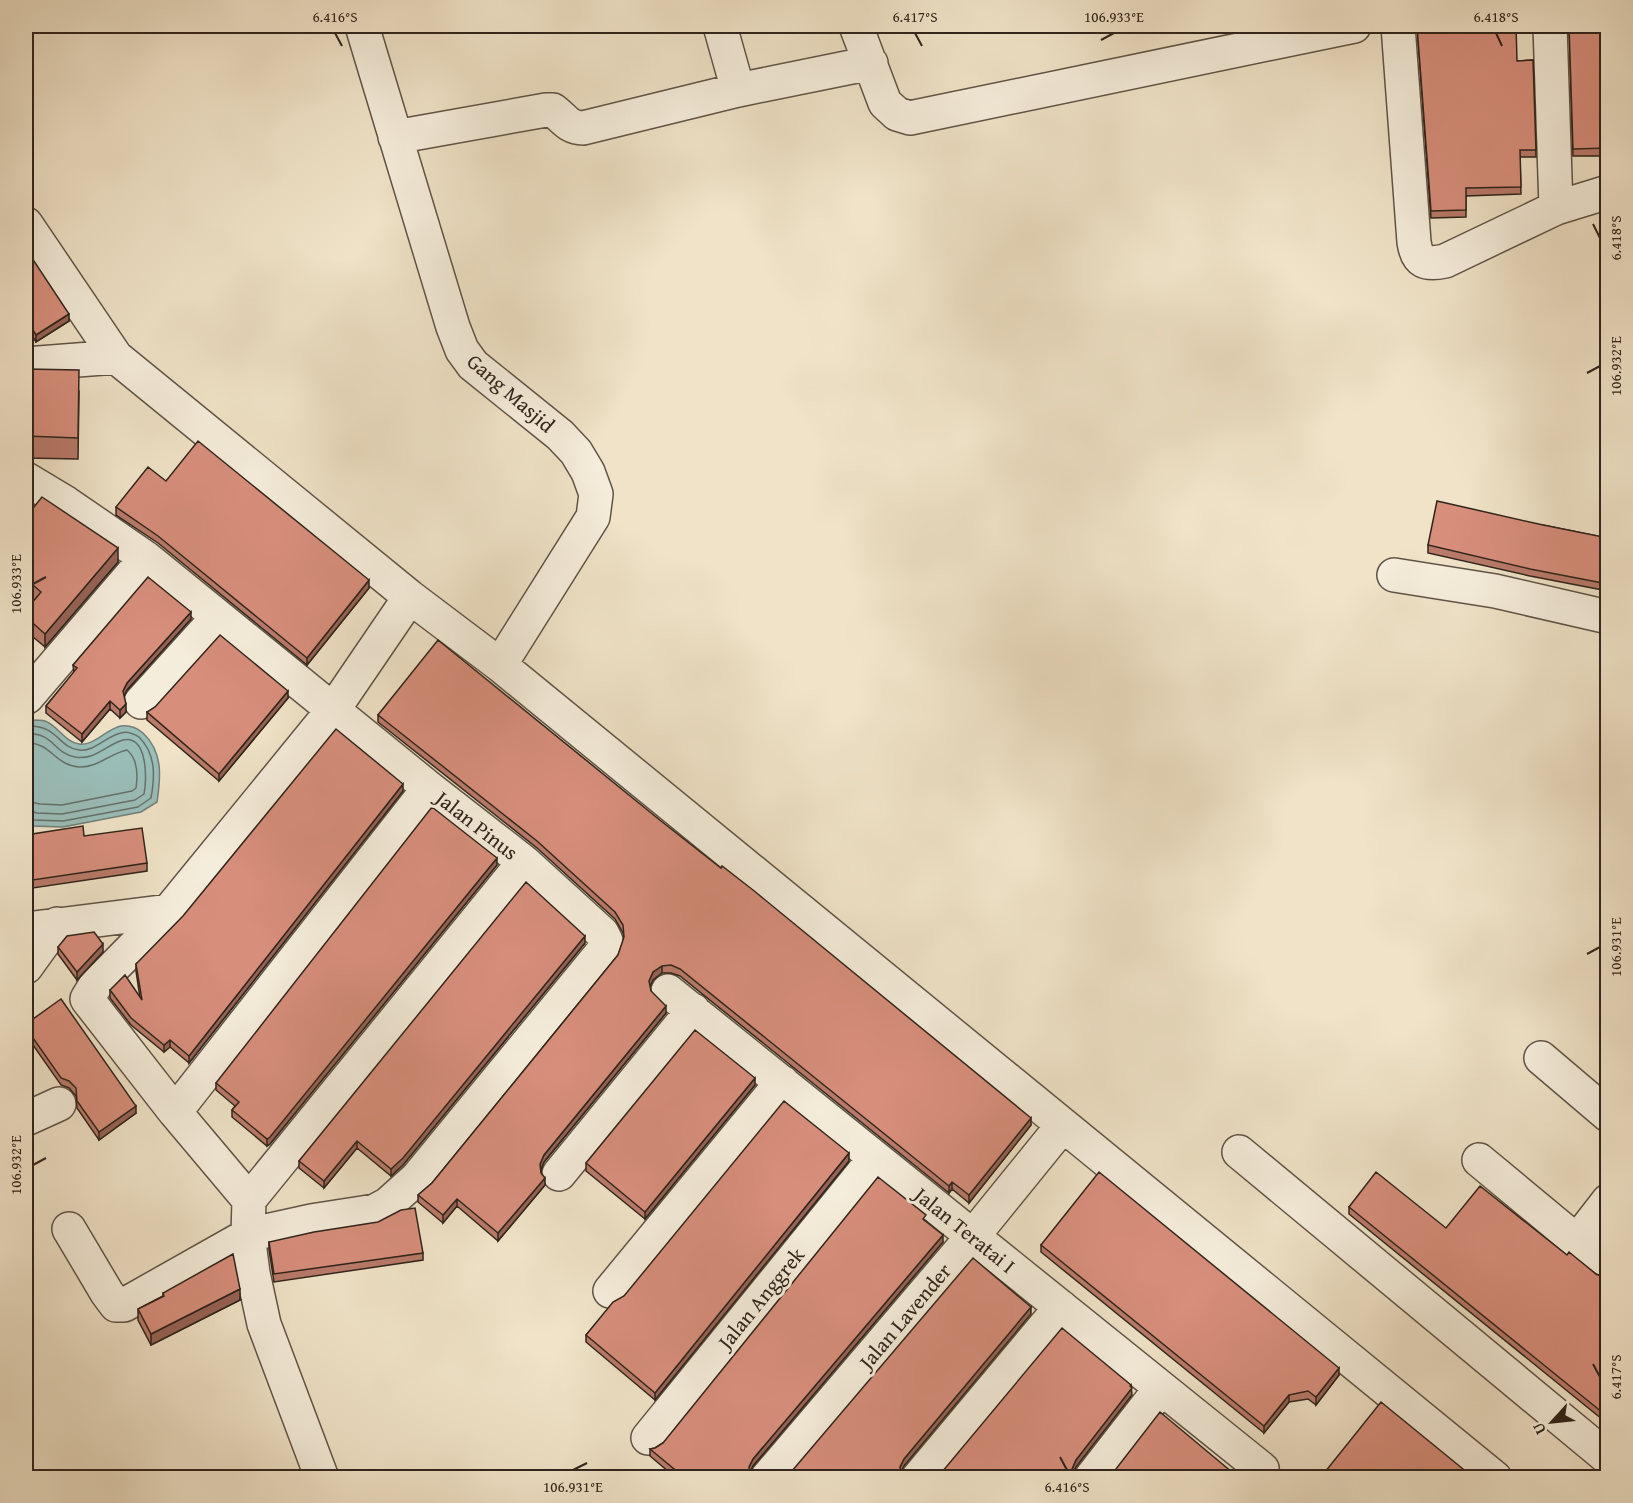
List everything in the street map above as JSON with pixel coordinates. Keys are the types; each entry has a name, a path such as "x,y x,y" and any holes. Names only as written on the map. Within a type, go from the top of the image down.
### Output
{"street":[{"name":"Gang Masjid","path":"362,26 462,350 473,365 560,435 576,452 588,472 596,494 593,517 515,642"},
{"path":"720,26 738,90"},
{"path":"856,26 885,103 897,114 909,118 1354,26"},
{"path":"1398,26 1416,254 1423,261 1432,264 1444,261 1556,208 1608,192"},
{"path":"1550,26 1556,208"},
{"path":"395,137 546,110 553,110 568,125 583,128 738,90 871,63"},
{"path":"26,224 116,357 410,597 515,642 1063,1125 1495,1478"},
{"path":"26,364 116,357"},
{"name":"Jalan Pinus","path":"26,479 66,503 146,558 429,788 524,862 602,933 606,941 604,950 417,1178 388,1204 375,1211 310,1221 248,1235"},
{"path":"26,696 146,558"},
{"path":"1394,575 1494,591 1608,617"},
{"path":"249,1200 175,1112 87,999 95,986 169,911 333,710 410,597"},
{"path":"141,702 218,617"},
{"path":"175,1112 429,788"},
{"path":"321,1478 264,1324 253,1273 248,1235 249,1200 524,862"},
{"path":"26,929 169,911"},
{"path":"26,967 57,924"},
{"name":"Jalan Teratai I","path":"559,1174 680,1000 1161,1388 1261,1473"},
{"path":"1541,1058 1608,1115"},
{"path":"610,1291 782,1082"},
{"path":"26,1119 59,1104"},
{"name":"Jalan Lavender","path":"767,1478 974,1236 1063,1125"},
{"path":"1239,1152 1608,1458"},
{"name":"Jalan Anggrek","path":"648,1438 875,1158"},
{"path":"1479,1160 1608,1267"},
{"path":"1576,1241 1608,1202"},
{"path":"69,1229 116,1305 124,1305 248,1235"},
{"path":"918,1478 1060,1307"},
{"path":"1091,1478 1161,1388"}],"water":[{"path":"26,721 49,723 70,741 79,744 95,740 121,726 130,726 141,731 150,740 157,756 160,774 157,802 141,812 63,827 31,826 26,821"}],"building":[{"path":"1417,26 1516,26 1517,61 1533,60 1536,150 1520,150 1521,187 1466,188 1466,210 1431,211"},
{"path":"1569,26 1608,26 1608,148 1573,149"},
{"path":"26,249 69,314 36,335 26,319"},
{"path":"26,369 79,370 78,438 26,436"},
{"path":"198,441 369,580 307,658 158,536 116,507 148,467 166,481"},
{"path":"42,497 118,548 45,634 26,617 26,610 41,592 26,579 26,517"},
{"path":"1437,501 1608,538 1608,584 1530,569 1428,545"},
{"path":"148,577 191,612 127,683 123,691 126,704 120,710 110,701 82,734 46,706 77,668 73,665"},
{"path":"220,635 288,691 219,774 147,712 155,707"},
{"path":"438,640 661,821 753,890 1031,1118 969,1195 952,1182 949,1186 680,969 671,965 662,966 653,972 649,981 651,991 666,1006 544,1155 540,1164 541,1173 545,1178 498,1233 457,1199 443,1215 418,1195 432,1183 618,955 624,937 623,925 615,912 537,841 378,715"},
{"path":"336,729 403,784 189,1056 170,1040 164,1045 131,1018 110,990 125,975 142,1000 136,964 183,916"},
{"path":"432,807 497,858 267,1139 232,1110 239,1102 216,1083"},
{"path":"83,826 84,836 142,828 147,863 26,881 26,835"},
{"path":"526,882 585,936 403,1158 391,1169 357,1141 324,1181 299,1161"},
{"path":"94,932 103,944 77,972 58,947 67,936"},
{"path":"61,999 136,1106 99,1132 77,1101 76,1088 69,1081 61,1078 26,1028 26,1024"},
{"path":"695,1030 755,1078 645,1212 586,1163"},
{"path":"784,1101 849,1153 655,1393 586,1335 613,1302 624,1296"},
{"path":"1099,1172 1339,1368 1316,1397 1308,1391 1289,1395 1264,1426 1041,1245"},
{"path":"1376,1172 1446,1228 1480,1186 1567,1255 1569,1252 1596,1274 1608,1278 1608,1417 1349,1207"},
{"path":"878,1177 926,1215 923,1219 943,1235 753,1459 749,1467 750,1478 685,1478 650,1449 663,1443"},
{"path":"415,1208 423,1253 274,1274 269,1242 378,1222 401,1210"},
{"path":"1608,1225 1608,1235 1603,1231"},
{"path":"233,1254 240,1289 151,1334 138,1309"},
{"path":"973,1258 1031,1307 904,1459 900,1467 901,1478 786,1478"},
{"path":"1062,1328 1132,1388 1076,1460 1072,1469 1074,1478 937,1478"},
{"path":"1381,1402 1474,1478 1332,1478 1325,1472"},
{"path":"1160,1412 1239,1478 1109,1478"}]}
